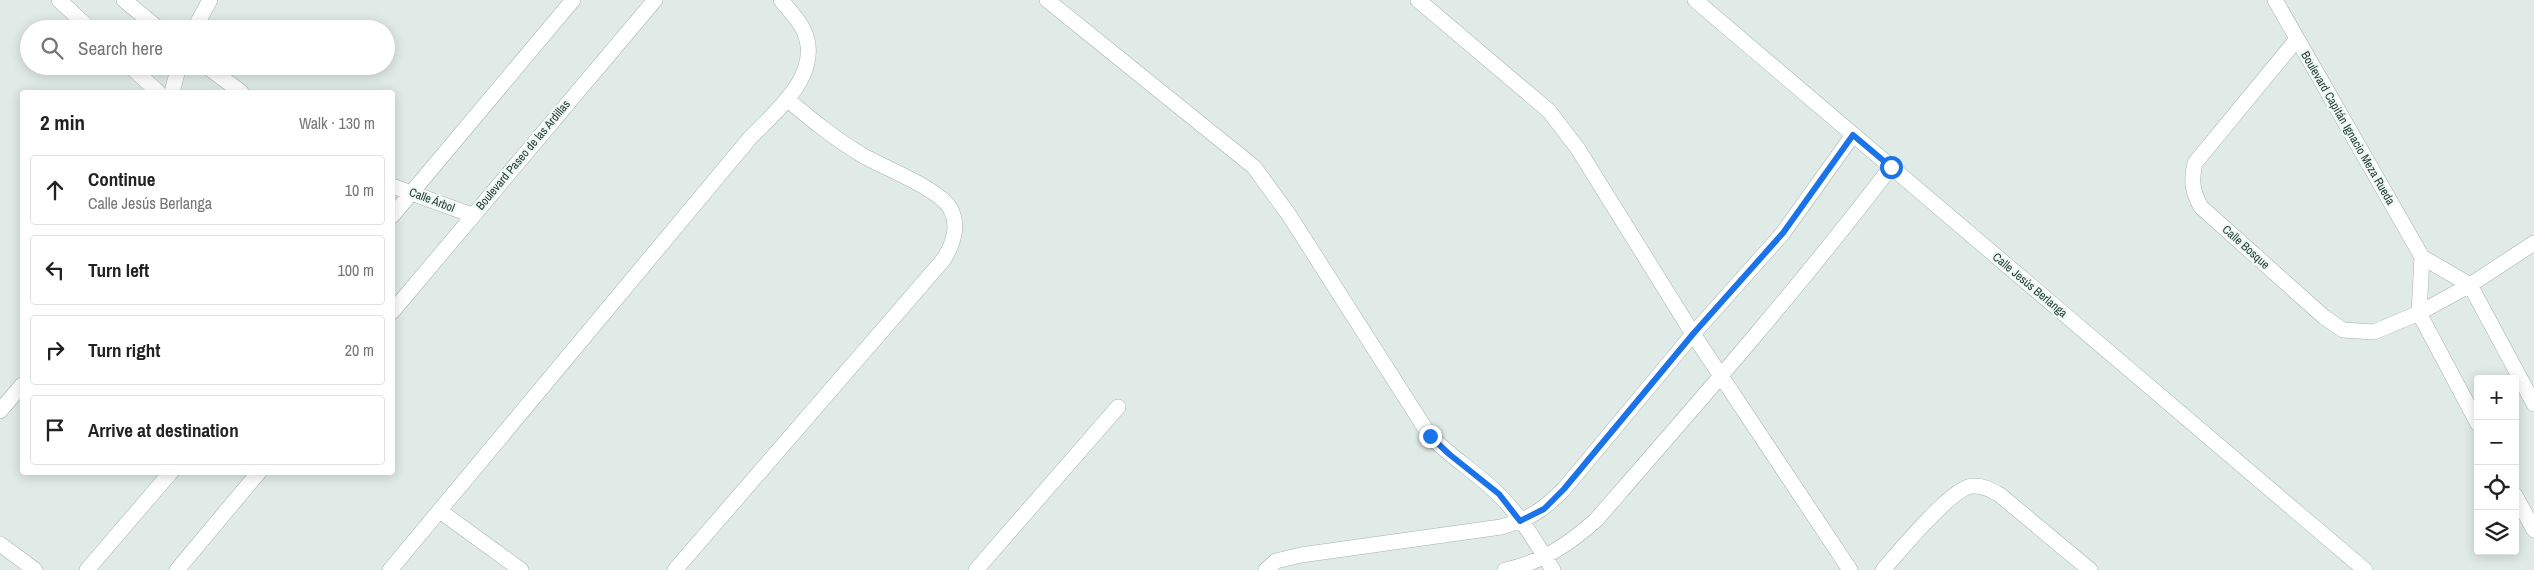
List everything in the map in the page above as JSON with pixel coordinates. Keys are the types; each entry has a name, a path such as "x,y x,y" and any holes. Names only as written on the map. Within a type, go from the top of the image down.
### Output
{"street":[{"path":"59,0 80,20"},
{"path":"124,0 148,20"},
{"path":"199,20 210,0"},
{"path":"395,213 573,0"},
{"name":"Boulevard Paseo de las Ardillas","path":"395,308 655,0"},
{"path":"390,570 750,138 788,100 804,73 807,46 799,22 782,0"},
{"path":"1047,0 1254,167 1289,215 1430,436 1449,454 1499,494 1520,521 1552,570"},
{"path":"1418,0 1549,111 1578,149 1693,334 1850,570"},
{"name":"Calle Jesús Berlanga","path":"1695,0 2365,570"},
{"name":"Boulevard Capitán Ignacio Meza Rueda","path":"2274,0 2422,257 2470,285"},
{"name":"Calle Bosque","path":"2297,40 2195,162 2191,180 2195,196 2201,207 2324,317 2343,330 2374,332 2419,313 2470,285 2534,243"},
{"path":"140,75 156,90"},
{"path":"173,90 177,75"},
{"path":"218,75 238,90"},
{"path":"675,570 944,259 953,244 956,223 950,208 935,193 862,155 826,132 788,100"},
{"path":"1266,570 1276,561 1301,555 1501,526 1520,521 1544,509 1564,489 1693,334 1783,233 1853,135"},
{"path":"1505,570 1520,567 1569,543 1596,520 1821,259 1891,167"},
{"name":"Calle Árbol","path":"395,187 472,215"},
{"path":"2422,257 2419,313 2476,420"},
{"path":"2470,285 2534,404"},
{"path":"0,411 20,387"},
{"path":"976,570 1118,407"},
{"path":"87,570 169,475"},
{"path":"177,570 256,475"},
{"path":"1882,570 1942,506 1955,494 1970,486 1985,487 2000,495 2090,570"},
{"path":"2519,502 2534,530"},
{"path":"440,511 521,570"},
{"path":"0,544 35,570"}],"route":[{"path":"1430,436 1449,454 1499,494 1520,521 1544,509 1564,489 1693,334 1783,233 1853,135 1891,167"}]}
